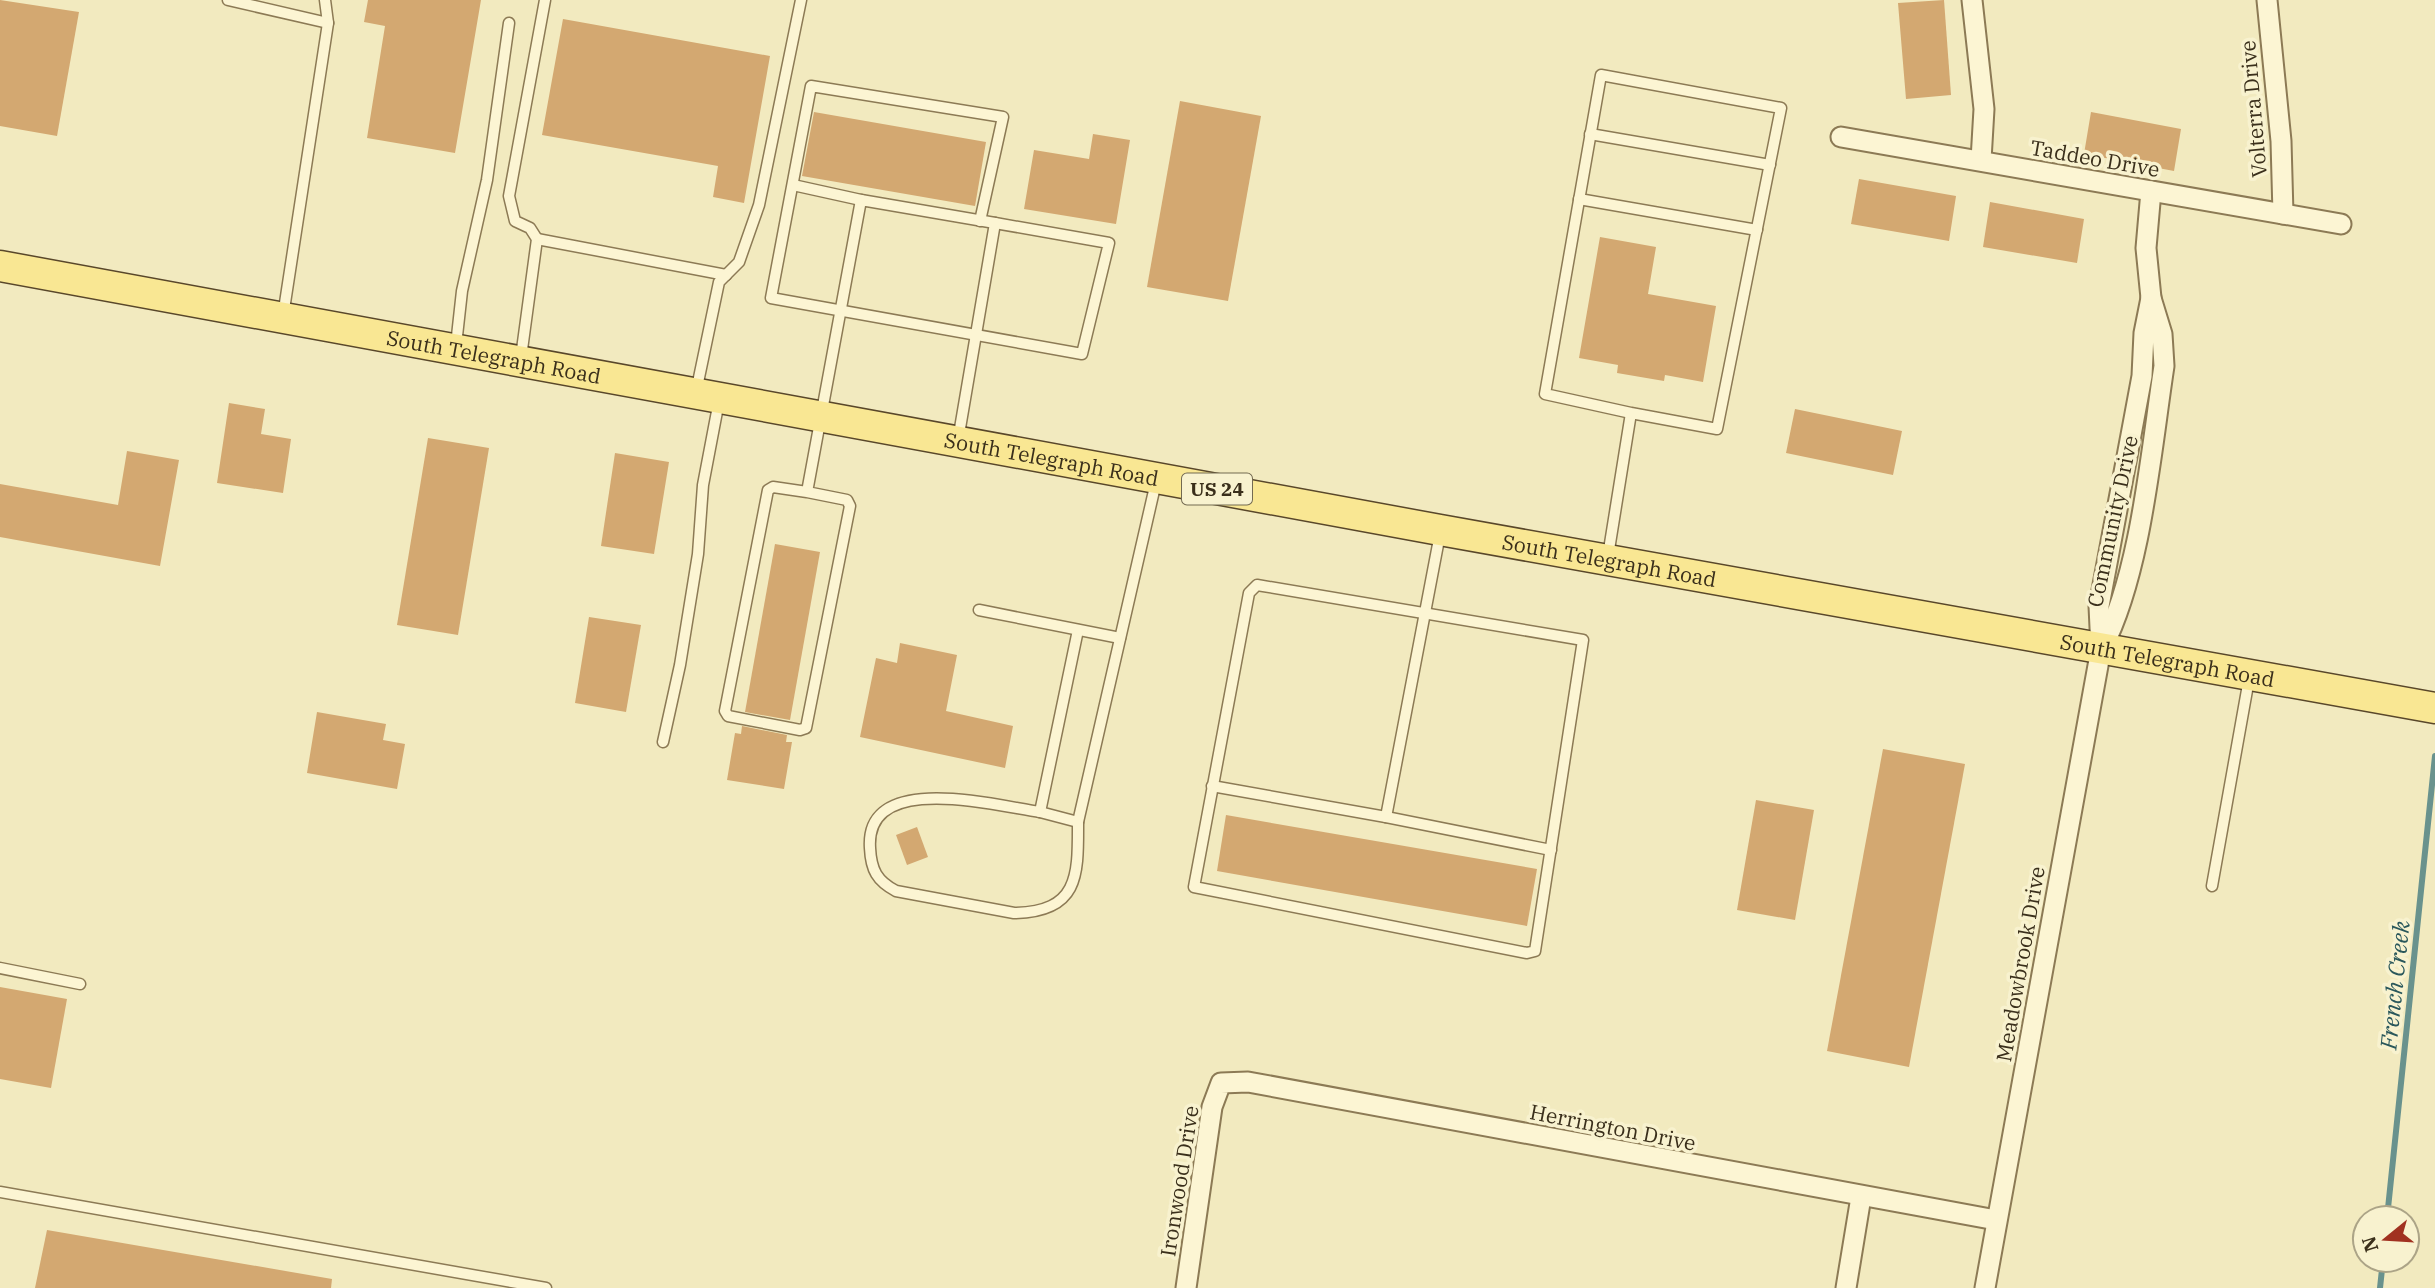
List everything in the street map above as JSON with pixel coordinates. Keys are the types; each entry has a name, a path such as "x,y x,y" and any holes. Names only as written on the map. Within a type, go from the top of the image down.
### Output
{"main road":[{"name":"South Telegraph Road","path":"0,266 2249,677 2435,708"}],"street":[{"path":"1972,0 1984,109 1982,160"},
{"name":"Volterra Drive","path":"2267,0 2281,141 2283,214"},
{"name":"Taddeo Drive","path":"1841,137 2341,223"},
{"name":"Community Drive","path":"2101,649 2115,623 2132,563 2164,366 2162,334 2151,298 2146,248 2151,191"},
{"name":"Community Drive","path":"2101,649 2099,606 2126,460 2151,298"},
{"name":"Meadowbrook Drive","path":"1985,1288 2101,649"},
{"name":"Herrington Drive","path":"1221,1083 1248,1082 1996,1220"},
{"name":"Ironwood Drive","path":"1186,1288 1212,1107 1221,1083"},
{"path":"1846,1288 1861,1197"}],"lane":[{"path":"228,0 328,23"},
{"path":"283,317 328,23 325,0"},
{"path":"521,360 537,239 530,228 515,221 509,196 545,0"},
{"path":"663,743 680,666 698,554 708,395 719,282 739,262 759,205 801,0"},
{"path":"455,349 462,291 487,180 509,23"},
{"path":"1601,75 1781,108 1717,429 1545,394 1590,134 1601,75"},
{"path":"793,185 861,200 980,221 1109,243 1082,354 771,298 811,86 1003,117 980,221"},
{"path":"1590,134 1770,165"},
{"path":"1579,198 1757,230"},
{"path":"807,492 861,200"},
{"path":"958,440 995,223"},
{"path":"537,239 726,275"},
{"path":"1608,560 1631,412"},
{"path":"2126,460 2148,463"},
{"path":"1078,822 1040,812 932,797 904,800 887,810 871,829 872,865 879,882 896,891 1014,914 1033,913 1055,904 1073,888 1078,867 1078,822 1157,478"},
{"path":"773,487 807,492 847,500 850,506 806,728 800,730 729,716 725,711 768,490 773,487"},
{"path":"1386,817 1440,530"},
{"path":"1257,585 1583,640 1535,951 1527,953 1197,890 1193,884 1212,786 1252,588 1257,585"},
{"path":"979,611 1120,638"},
{"path":"1040,812 1078,630"},
{"path":"2213,886 2249,677"},
{"path":"1212,786 1551,850"},
{"path":"0,968 80,984"},
{"path":"0,1192 546,1288"}],"building":[{"path":"0,0 79,12 57,136 0,126"},
{"path":"368,0 481,0 455,153 367,138 385,26 364,22"},
{"path":"1944,0 1951,95 1906,99 1898,3"},
{"path":"563,19 770,56 744,203 713,197 718,166 542,135"},
{"path":"1180,101 1261,116 1228,301 1147,287"},
{"path":"814,112 986,142 975,206 802,176"},
{"path":"2091,112 2181,129 2174,171 2084,154"},
{"path":"1093,134 1130,140 1116,224 1024,209 1034,150 1089,159"},
{"path":"1859,179 1956,196 1949,241 1851,224"},
{"path":"1990,202 2084,219 2077,263 1983,247"},
{"path":"1600,237 1656,247 1648,294 1716,306 1703,382 1665,375 1664,381 1617,373 1618,365 1579,358"},
{"path":"229,403 265,409 261,434 291,439 283,493 217,483"},
{"path":"1795,409 1902,431 1893,475 1786,453"},
{"path":"428,438 489,448 458,635 397,625"},
{"path":"127,451 179,460 160,566 0,537 0,484 118,505"},
{"path":"615,453 669,462 654,554 601,546"},
{"path":"775,544 820,552 790,720 745,712"},
{"path":"589,617 641,625 626,712 575,703"},
{"path":"900,643 957,655 946,711 1013,726 1005,768 860,737 876,658 897,663"},
{"path":"317,712 386,724 383,740 405,744 397,789 307,773"},
{"path":"742,726 787,735 786,742 792,742 784,789 727,780 735,733 741,734"},
{"path":"1883,749 1965,764 1909,1067 1827,1051"},
{"path":"1756,800 1814,810 1795,920 1737,910"},
{"path":"1226,815 1537,869 1527,926 1217,871"},
{"path":"917,827 928,857 907,865 896,835"},
{"path":"0,987 67,999 51,1088 0,1079"},
{"path":"47,1230 332,1279 331,1288 35,1288"}],"waterway":[{"name":"French Creek","path":"2388,1204 2435,756"},
{"name":"French Creek","path":"2380,1288 2382,1274"}]}
